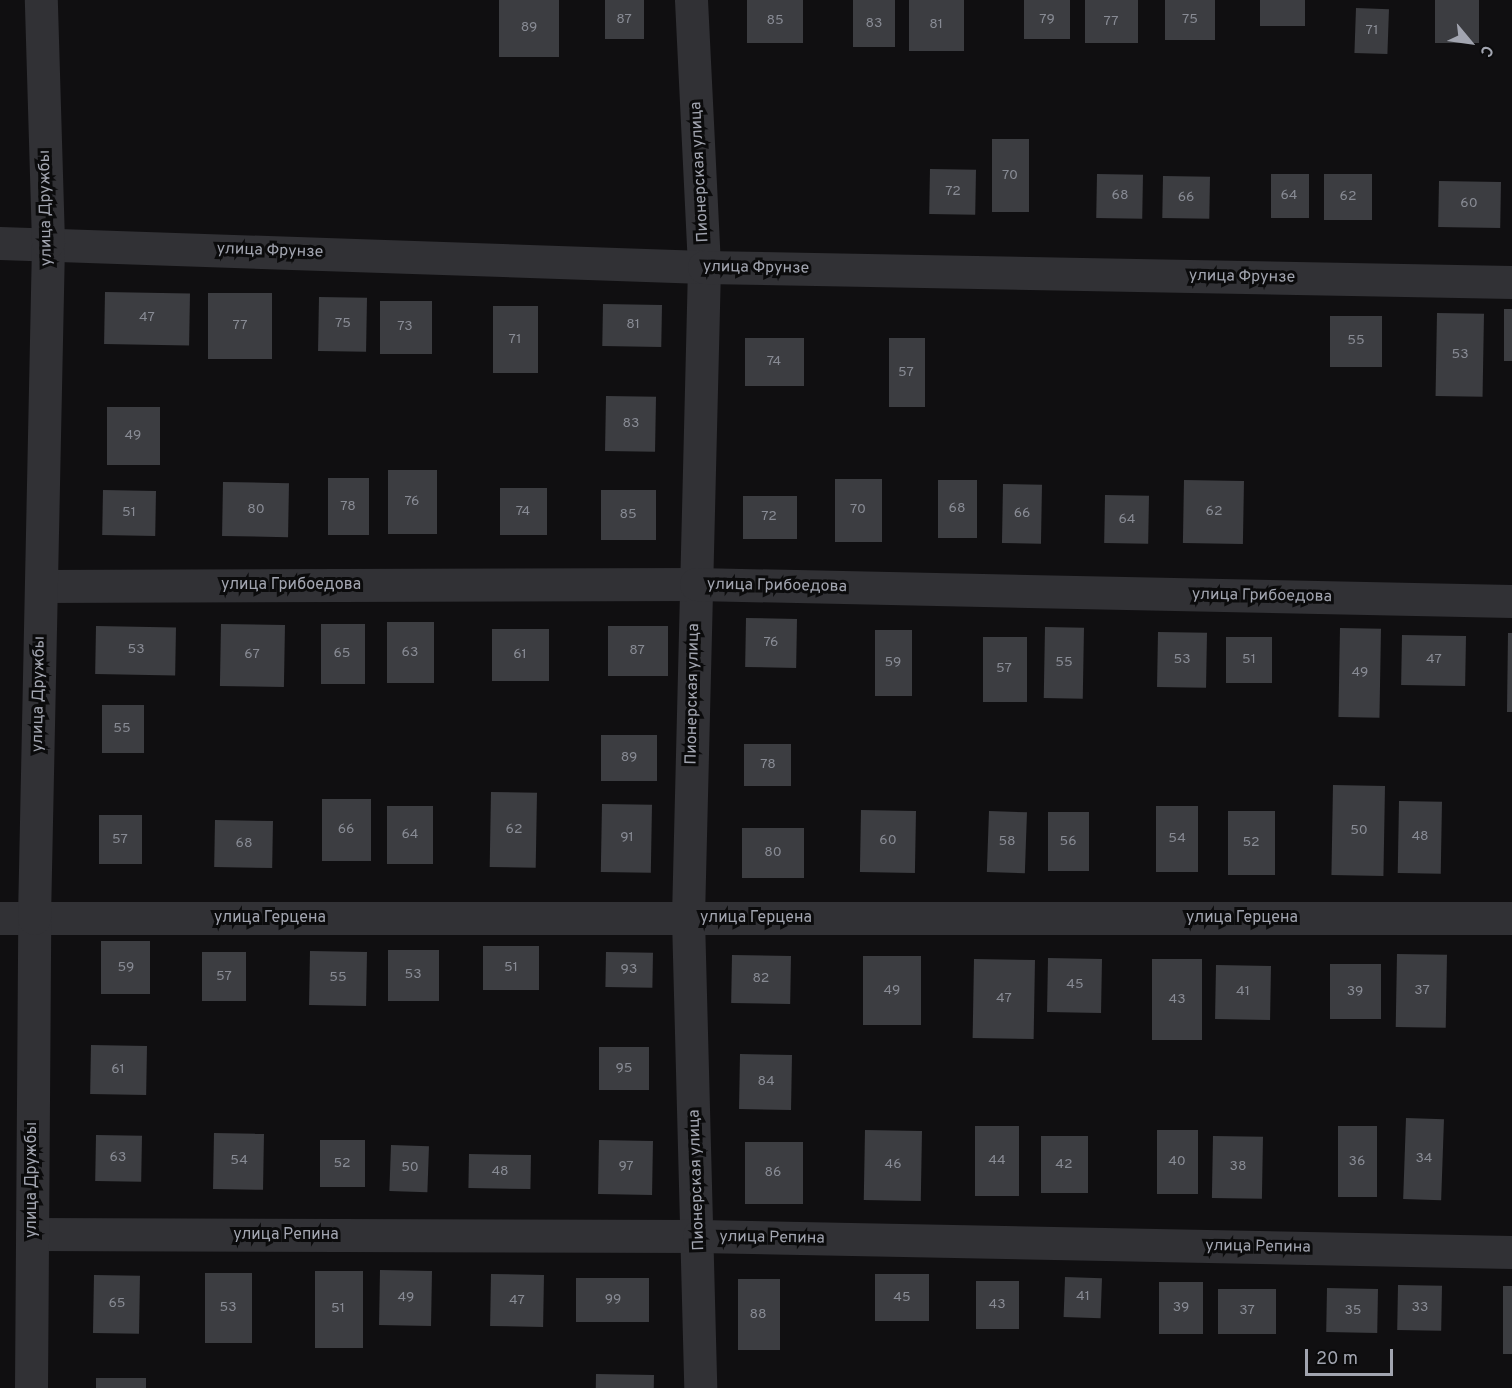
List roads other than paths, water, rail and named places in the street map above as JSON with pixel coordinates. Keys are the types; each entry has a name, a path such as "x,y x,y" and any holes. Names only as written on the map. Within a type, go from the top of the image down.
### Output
{"street":[{"name":"улица Дружбы","path":"31,1388 34,918 48,242 41,0"},
{"name":"Пионерская улица","path":"691,0 704,267 688,918 699,1236 700,1388"},
{"name":"улица Фрунзе","path":"0,243 48,242 704,267 1512,282"},
{"name":"улица Грибоедова","path":"41,586 696,584 1512,601"},
{"name":"улица Герцена","path":"0,918 1512,918"},
{"name":"улица Репина","path":"32,1234 699,1236 1512,1252"}]}
